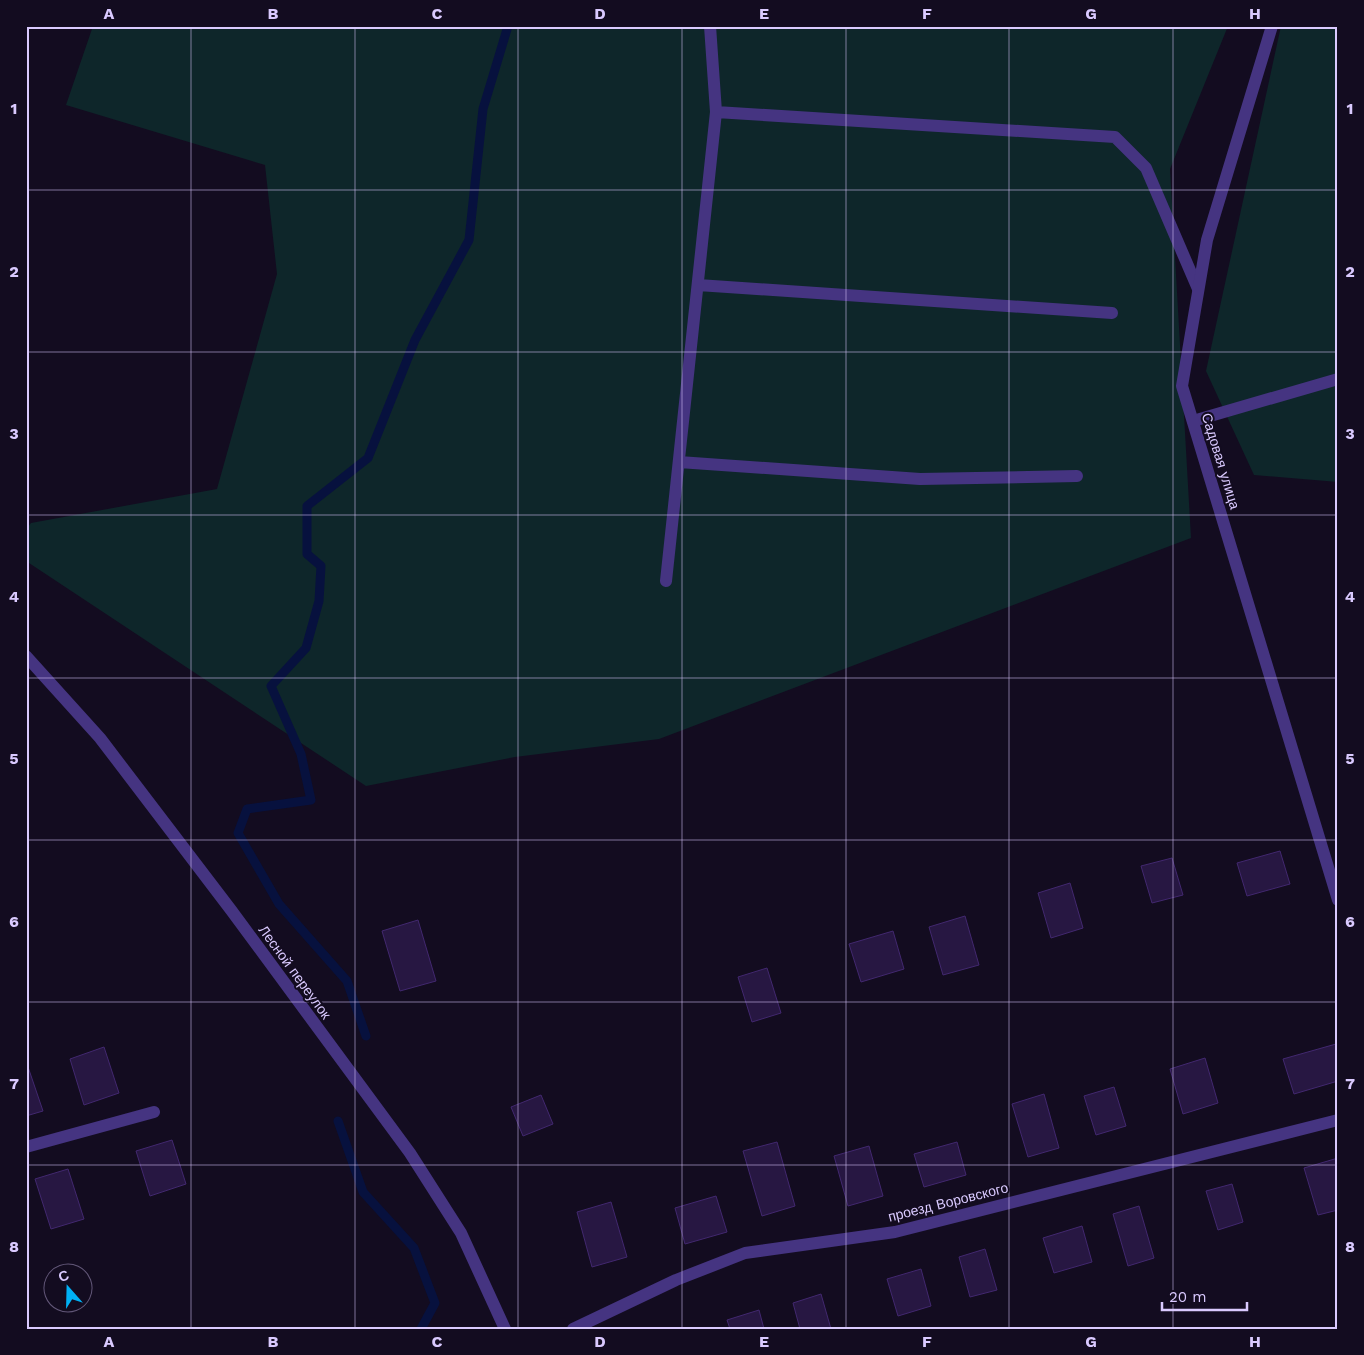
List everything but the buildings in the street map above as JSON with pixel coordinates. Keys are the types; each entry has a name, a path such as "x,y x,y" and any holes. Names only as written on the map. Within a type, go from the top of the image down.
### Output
{"street":[{"path":"666,581 716,112 710,26"},
{"name":"Садовая улица","path":"1272,26 1207,240 1182,386 1338,900"},
{"path":"716,112 1115,137 1146,168 1198,289"},
{"path":"698,285 1112,313"},
{"path":"1193,421 1338,379"},
{"path":"679,462 920,479 1077,476"},
{"name":"Лесной переулок","path":"26,656 106,746 231,910 410,1153 461,1233 505,1329"},
{"path":"26,1148 154,1112"},
{"name":"проезд Воровского","path":"573,1329 676,1280 746,1253 895,1232 1338,1120"}],"green space":[{"path":"93,26 1228,26 1170,169 1191,538 659,739 515,757 366,786 26,561 26,529 31,523 217,489 277,274 265,165 66,105"},
{"path":"1281,26 1338,26 1338,482 1254,475 1206,371"}],"waterway":[{"path":"366,1036 347,981 279,904 238,833 247,809 311,800 301,754 271,686 306,648 319,601 321,566 307,554 307,506 368,458 415,340 469,240 483,109 508,26"},
{"path":"338,1121 363,1192 414,1248 435,1303 421,1329"}]}
